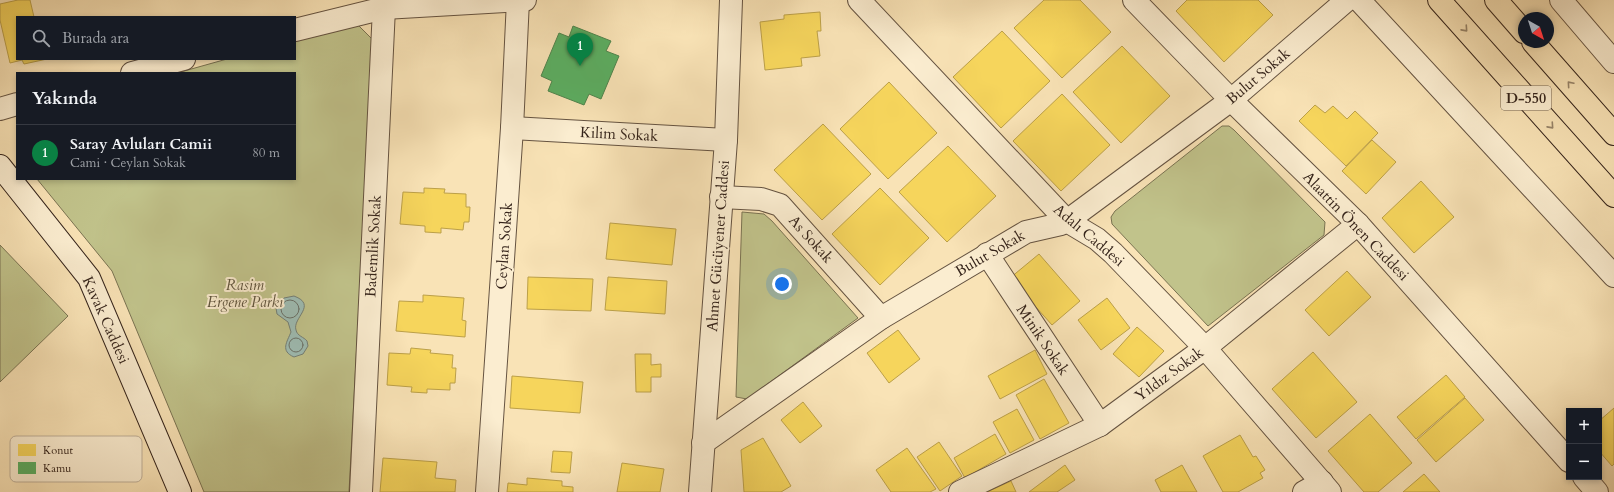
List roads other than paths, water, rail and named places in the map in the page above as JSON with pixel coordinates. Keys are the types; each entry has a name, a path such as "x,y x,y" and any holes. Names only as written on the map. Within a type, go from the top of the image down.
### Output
{"highway":[{"name":"D-550","path":"1439,0 1614,196"},
{"path":"1496,0 1518,25"},
{"name":"D-550","path":"1538,48 1614,134"}],"street":[{"name":"Ceylan Sokak","path":"487,492 512,128 518,0"},
{"path":"296,30 383,4 524,0"},
{"name":"Ahmet Gücüyener Caddesi","path":"700,492 726,140 731,0"},
{"name":"Adalı Caddesi","path":"859,0 1068,221 1097,239 1114,253 1205,348 1319,489"},
{"name":"Alaattin Önen Caddesi","path":"1134,0 1231,100 1358,224 1566,458"},
{"name":"Bulut Sokak","path":"703,443 881,318 1026,232 1068,221 1231,100 1347,0"},
{"path":"1359,0 1614,276"},
{"path":"1561,0 1614,62"},
{"name":"Bademlik Sokak","path":"361,492 383,4"},
{"path":"136,72 180,60"},
{"path":"0,108 16,104"},
{"name":"Kilim Sokak","path":"512,128 726,140"},
{"name":"Kavak Caddesi","path":"0,166 89,278 180,492"},
{"name":"As Sokak","path":"721,197 761,198 780,205 881,318"},
{"name":"Yıldız Sokak","path":"960,492 1100,425 1205,348 1358,224"},
{"name":"Minik Sokak","path":"987,254 1100,425"},
{"path":"1587,480 1597,492"}],"water":[{"path":"294,296 304,303 304,308 297,321 296,330 298,334 307,341 308,346 303,354 294,357 287,352 286,349 286,343 291,332 288,322 277,314 276,308 284,298"}],"place":[{"name":"Saray Avluları Camii","path":"580,66"}],"park label":[{"name":"Rasim Ergene Parkı","path":"245,294"}]}
